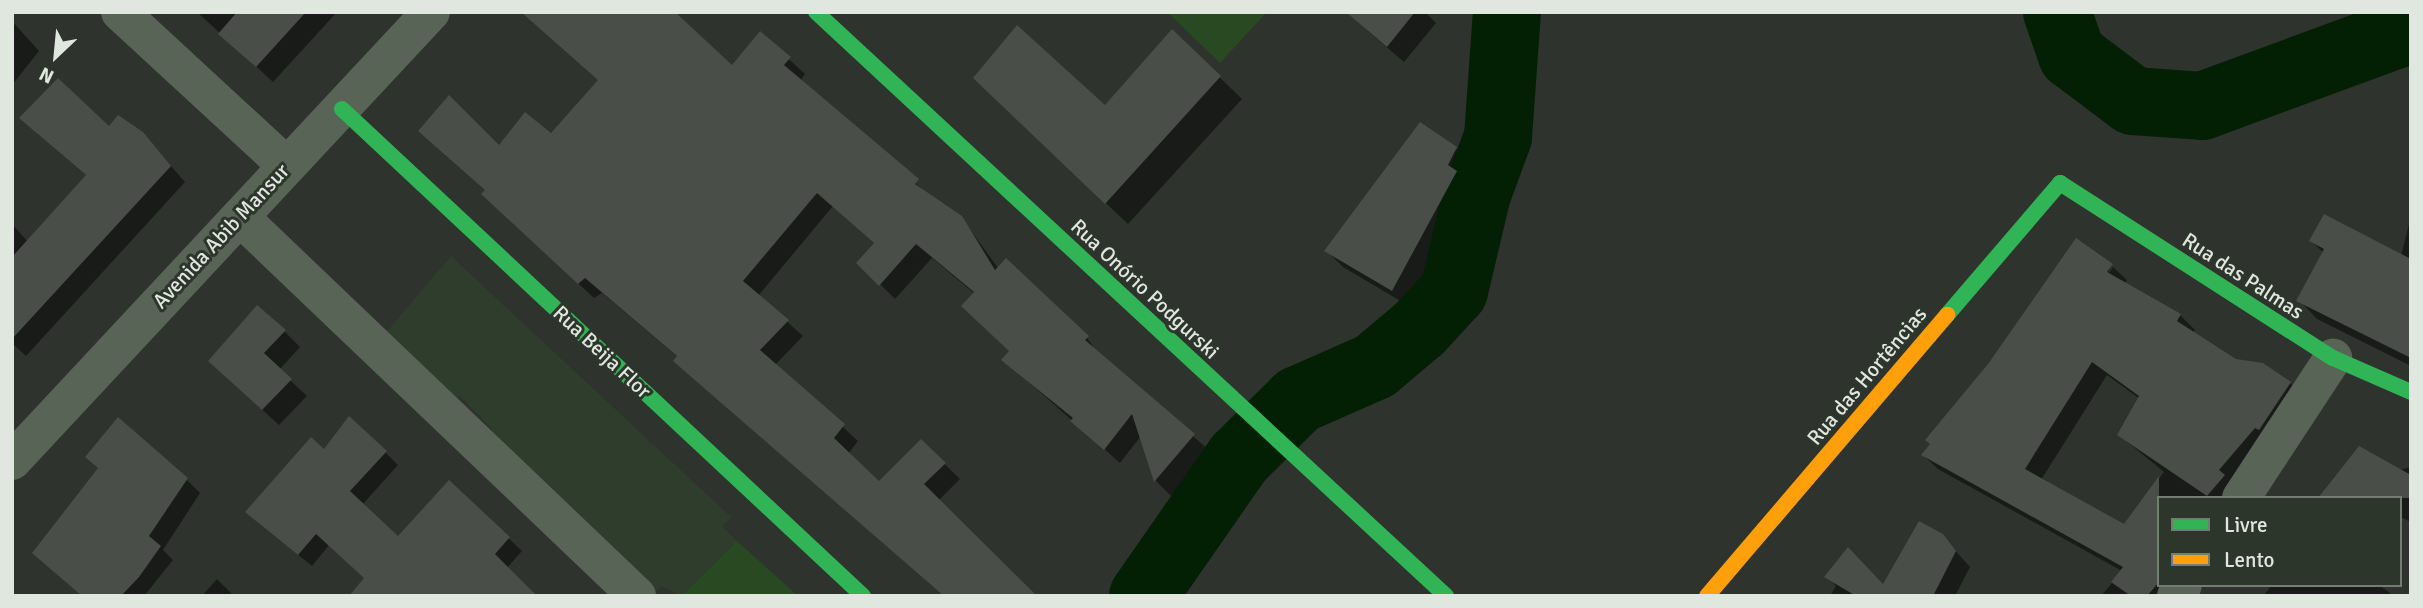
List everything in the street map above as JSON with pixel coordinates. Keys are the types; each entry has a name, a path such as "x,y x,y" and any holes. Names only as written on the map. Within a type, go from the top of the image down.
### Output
{"street":[{"path":"120,12 287,166"},
{"name":"Avenida Abib Mansur","path":"12,461 431,12"},
{"name":"Rua Onório Podgurski","path":"816,12 1446,596"},
{"name":"Rua Beija Flor","path":"342,109 863,596"},
{"name":"Rua das Palmas","path":"2060,183 2333,358 2411,392"},
{"name":"Rua das Hortências","path":"1707,596 2060,183"},
{"path":"240,218 637,596"},
{"path":"2242,496 2333,358"}],"shaded area":[{"path":"451,256 731,517 722,526 737,541 681,596 662,586 654,593 490,440 492,429 460,396 450,405 382,337"}],"green space":[{"path":"1167,12 1267,12 1220,63"},
{"path":"737,541 798,596 681,596"}],"building":[{"path":"237,12 306,12 256,67 218,34"},
{"path":"521,12 675,12 732,65 760,31 791,57 784,65 919,179 915,184 962,216 995,270 1006,258 1089,336 1085,340 1195,434 1154,482 1132,414 1104,450 1070,421 1073,418 1001,360 1009,351 961,306 974,292 916,244 879,286 856,263 874,243 817,193 743,281 789,320 760,350 845,424 834,438 879,481 921,439 946,463 924,484 1037,596 944,596 673,361 677,356 585,278 578,284 481,194 485,190 418,131 449,95 499,145 525,112 551,133 598,80"},
{"path":"1346,12 1415,12 1387,47"},
{"path":"1017,25 1105,105 1172,29 1221,76 1105,204 973,78"},
{"path":"58,78 109,126 118,115 143,132 171,166 12,339 12,257 86,175 19,118"},
{"path":"1420,122 1457,147 1448,165 1457,171 1392,291 1324,251"},
{"path":"2324,214 2411,259 2411,358 2296,301 2324,249 2309,241"},
{"path":"2076,238 2113,264 2107,272 2181,314 2177,321 2236,359 2263,363 2291,382 2259,430 2255,428 2219,470 2225,475 2207,496 2117,435 2139,396 2092,362 2025,469 2124,524 2159,476 2157,584 2147,596 2131,596 2111,582 2123,567 1921,455 1930,444 1925,440 1988,364"},
{"path":"257,305 286,330 264,353 292,379 262,410 208,361"},
{"path":"349,416 387,451 350,491 398,536 449,480 510,537 495,554 537,596 349,596 364,578 316,534 298,555 245,512 311,437 324,449"},
{"path":"118,417 188,478 149,536 161,546 139,577 121,596 82,596 32,553 98,468 85,457"},
{"path":"2359,446 2411,475 2411,498 2320,496"},
{"path":"1919,521 1943,534 1956,551 1933,596 1856,596 1824,577 1848,547 1883,584"}],"waterway":[{"path":"1143,596 1239,458 1298,400 1375,366 1420,328 1454,291 1477,194 1498,137 1507,12"},
{"path":"2057,12 2072,55 2133,101 2202,106 2395,35 2411,23"}],"traffic: fast":[{"path":"816,12 1446,596"},
{"path":"342,109 863,596"},
{"path":"1947,315 2060,183 2333,358 2411,392"}],"traffic: slow":[{"path":"1707,596 1947,315"}]}
